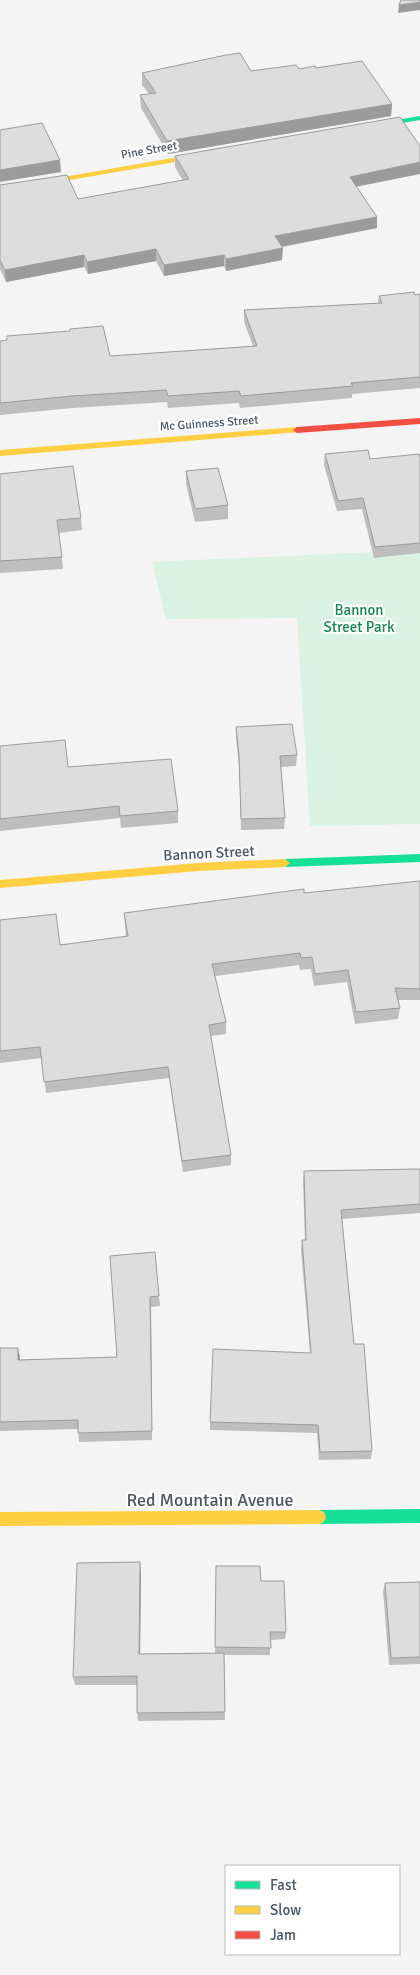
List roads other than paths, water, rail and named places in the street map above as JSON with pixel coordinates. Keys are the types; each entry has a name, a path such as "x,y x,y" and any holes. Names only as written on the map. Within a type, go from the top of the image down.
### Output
{"street":[{"path":"352,130 420,118"},
{"name":"Pine Street","path":"0,190 225,151"},
{"name":"Mc Guinness Street","path":"0,453 420,421"},
{"name":"Bannon Street","path":"0,884 198,867 420,858"},
{"name":"Red Mountain Avenue","path":"0,1519 420,1516"}],"park label":[{"name":"Bannon Street Park","path":"359,618"}]}
